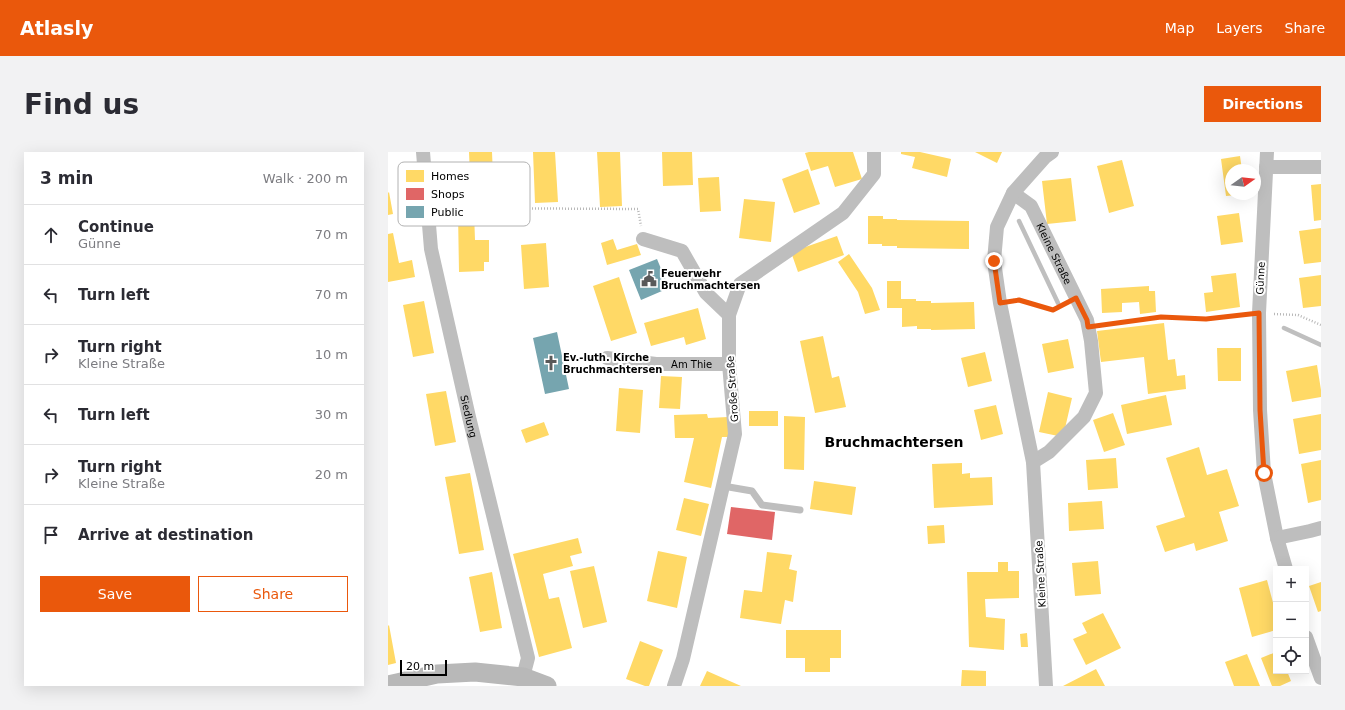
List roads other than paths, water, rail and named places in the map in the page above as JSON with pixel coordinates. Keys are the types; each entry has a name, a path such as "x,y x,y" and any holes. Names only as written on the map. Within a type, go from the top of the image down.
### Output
{"street":[{"name":"Siedlung","path":"423,152 424,162"},
{"name":"Große Straße","path":"674,686 683,659 735,434 730,364 729,315 740,284 843,213 874,174 874,152"},
{"name":"Günne","path":"1267,152 1259,313 1260,410 1264,473 1277,538 1285,566"},
{"name":"Kleine Straße","path":"1046,154 1013,193 997,227 994,261 1000,303 1033,462 1046,686"},
{"path":"1266,167 1321,167"},
{"name":"Kleine Straße","path":"1013,193 1031,206 1087,320 1091,341 1096,393 1084,417 1049,452 1033,462"},
{"name":"Siedlung","path":"429,226 432,257 469,417 528,658 523,677"},
{"path":"643,239 682,251 706,292 729,315"},
{"name":"Am Thie","path":"607,358 656,364 730,364"},
{"path":"1277,538 1321,528"},
{"path":"1306,638 1321,678"},
{"path":"388,685 437,674 475,672 523,677 547,686"}],"lane":[{"path":"723,486 752,491 762,504 800,510"}],"waterway":[{"path":"1019,221 1058,303"},
{"path":"1284,328 1321,345"}],"place":[{"name":"Feuerwehr Bruchmachtersen","path":"649,279"},
{"name":"Ev.-luth. Kirche Bruchmachtersen","path":"551,363"}],"district":[{"name":"Bruchmachtersen","path":"894,442"}]}
